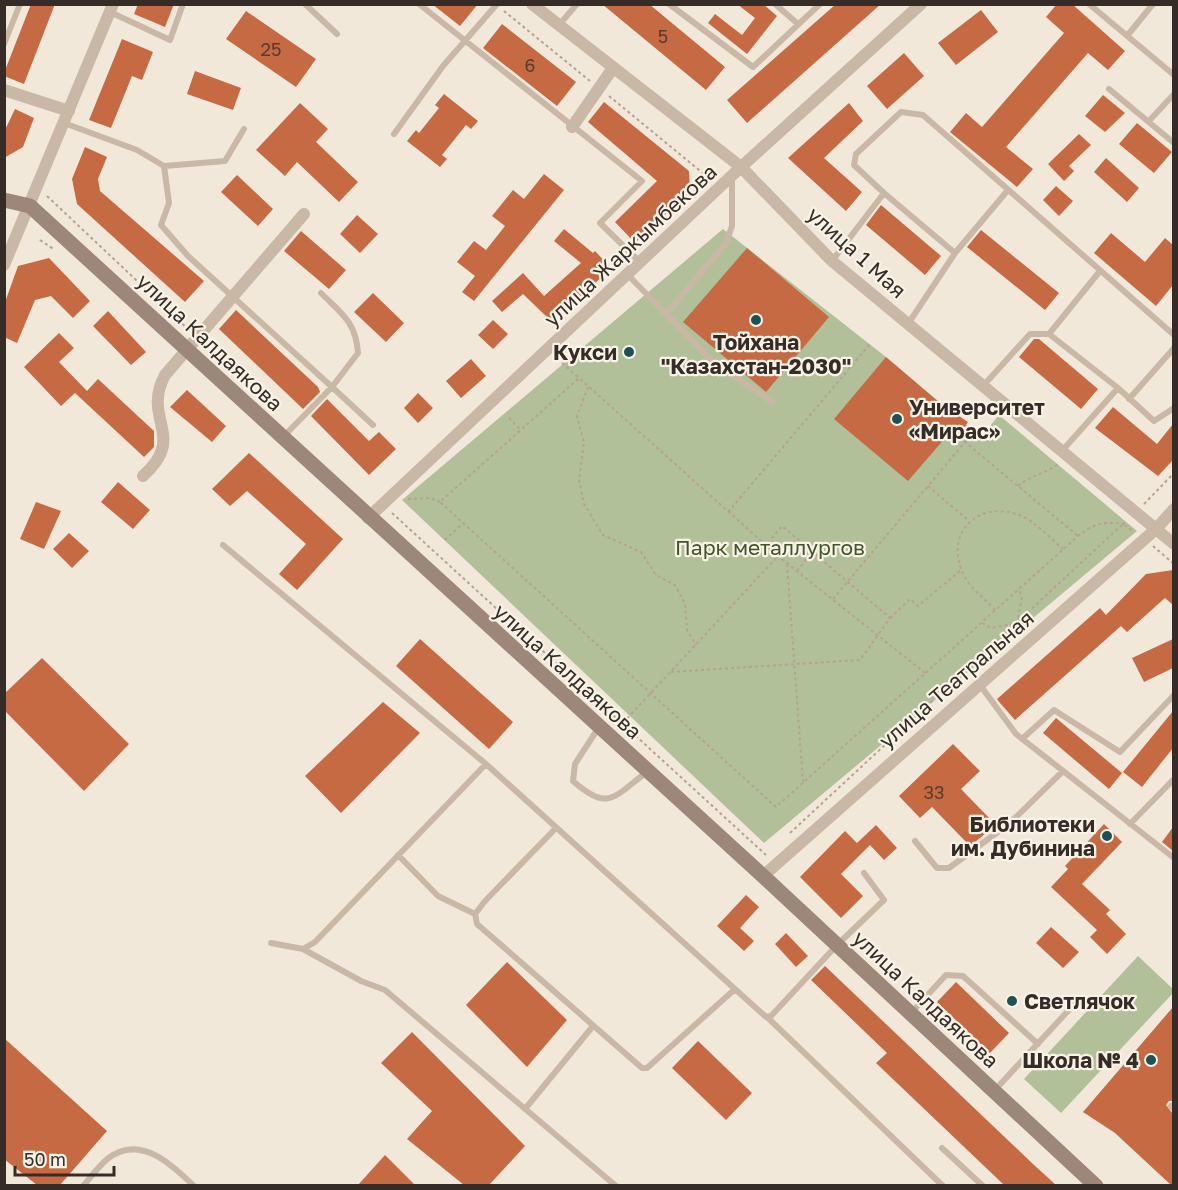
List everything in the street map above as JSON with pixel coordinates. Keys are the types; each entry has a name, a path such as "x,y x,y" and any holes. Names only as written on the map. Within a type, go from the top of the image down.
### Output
{"street":[{"name":"улица 1 Мая","path":"532,4 613,68 737,172 832,261 983,386 1060,458 1173,544"},
{"name":"улица Жаркымбекова","path":"368,518 627,274 921,4"},
{"path":"4,265 111,8"},
{"path":"572,126 613,68"},
{"path":"4,90 66,117"},
{"name":"улица Калдаякова","path":"4,200 30,206 192,344 283,438 368,518 763,876 1096,1185"},
{"path":"143,476 159,462 163,451 164,441 157,404 158,388 165,375 304,214"},
{"name":"улица Театральная","path":"763,876 1144,540 1173,509"},
{"name":"улица 1 Мая","path":"1156,529 1173,534"}],"lane":[{"path":"4,44 20,4"},
{"path":"111,8 170,40 183,4"},
{"path":"305,4 337,34"},
{"path":"419,4 642,181 600,223 640,262"},
{"path":"558,26 577,4"},
{"path":"669,4 753,67 820,4"},
{"path":"775,4 798,24"},
{"path":"1089,4 1173,75"},
{"path":"1127,36 1153,4"},
{"path":"394,134 465,40 497,5"},
{"path":"1109,89 1173,143"},
{"path":"1149,121 1173,94"},
{"path":"955,253 854,165 856,154 901,112 923,115 1173,335"},
{"path":"66,117 137,150 164,166 225,161 244,129"},
{"path":"164,166 169,203 161,225 188,256 373,425"},
{"path":"666,314 726,243 732,226 737,172"},
{"path":"907,324 955,253 1008,190"},
{"path":"832,261 884,193"},
{"path":"1049,334 1100,271"},
{"path":"627,274 713,362 772,402"},
{"path":"283,438 332,387 358,353 357,335 351,323 321,293"},
{"path":"983,386 1030,334 1049,334 1118,388 1154,421 1173,408"},
{"path":"1129,399 1173,348"},
{"path":"1060,458 1118,388"},
{"path":"223,545 486,764 767,1017 943,1185"},
{"path":"980,685 1022,739 1173,858"},
{"path":"1022,739 1054,710 1120,752 1173,695"},
{"path":"599,727 575,764 573,781 590,796 603,800 612,798 648,772"},
{"path":"303,949 315,942 486,764"},
{"path":"915,841 937,868 949,868 1010,823 1063,771"},
{"path":"1130,824 1173,779"},
{"path":"556,828 476,914 477,924 644,1069 735,989"},
{"path":"398,855 438,896 476,914"},
{"path":"767,1017 884,900 864,873"},
{"path":"271,943 303,949 361,981 385,990 616,1185"},
{"path":"910,1013 946,975 963,976 1038,1044"},
{"path":"994,1091 1079,999"},
{"path":"525,1109 593,1026"},
{"path":"942,1148 983,1185"},
{"path":"83,1185 113,1155 138,1149 166,1160 194,1185"}],"path":[{"path":"497,5 711,178 703,186"},
{"path":"51,187 47,197 192,344 232,370"},
{"path":"728,512 870,345"},
{"path":"562,363 787,564 925,673"},
{"path":"440,502 579,378"},
{"path":"589,387 577,416 584,443 579,465 584,504 603,535 641,552 656,575 675,585 685,603 687,630 696,645"},
{"path":"508,418 521,430"},
{"path":"832,600 975,431"},
{"path":"402,500 430,498 440,502 776,807 1078,536 965,442"},
{"path":"1018,486 1029,477 1050,470 1060,458"},
{"path":"928,486 969,521"},
{"path":"383,504 767,855"},
{"path":"995,610 966,580 961,570 959,545 962,532 969,521 978,515 1007,511 1022,516 1063,549"},
{"path":"445,540 463,523"},
{"path":"784,839 1123,524 1173,564"},
{"path":"766,545 782,526 890,618"},
{"path":"796,571 812,552"},
{"path":"622,723 778,556"},
{"path":"787,564 803,782"},
{"path":"671,672 860,660 890,618 910,598 918,606 961,570"},
{"path":"1017,623 1022,597 1019,590"},
{"path":"982,623 991,628 1017,623"}],"green space":[{"name":"Парк металлургов","path":"723,229 886,357 981,437 999,415 1137,531 764,843 402,500"},
{"path":"1138,956 1173,989 1173,993 1061,1113 1024,1079"}],"building":[{"path":"31,4 55,4 24,84 4,76 4,73"},
{"path":"138,4 174,4 165,27 134,14"},
{"path":"432,4 478,4 460,26"},
{"path":"602,4 649,4 725,67 706,90"},
{"path":"737,4 763,4 777,16 747,54 708,23 715,14 742,35 755,18"},
{"path":"836,4 881,4 747,123 727,100"},
{"path":"1057,4 1072,4 1125,51 1108,70 1088,53 1006,147 1033,169 1017,187 950,132 966,113 982,127 1064,33 1046,17"},
{"path":"981,10 998,32 956,65 938,43"},
{"path":"246,11 316,59 296,87 226,39"},
{"path":"502,24 576,82 557,106 483,48"},
{"path":"122,39 153,52 142,80 132,76 111,128 89,120"},
{"path":"904,53 924,76 887,109 867,86"},
{"path":"195,71 241,88 233,110 187,94"},
{"path":"444,94 478,121 471,129 466,125 442,155 447,159 440,167 407,141 416,130 419,133 439,108 435,105"},
{"path":"1103,95 1125,113 1105,132 1085,116"},
{"path":"604,102 689,171 690,191 635,243 615,222 657,181 588,122"},
{"path":"300,103 328,129 316,142 358,182 339,202 297,162 285,176 256,150"},
{"path":"849,103 863,121 824,158 862,192 846,211 788,158"},
{"path":"15,109 34,118 23,147 4,158 4,132"},
{"path":"1137,123 1172,152 1154,173 1119,144"},
{"path":"1079,134 1091,145 1069,166 1074,171 1064,181 1048,164"},
{"path":"85,147 107,157 98,179 100,191 204,281 185,302 77,204 72,179"},
{"path":"1106,158 1139,188 1127,202 1094,172"},
{"path":"544,174 564,190 474,301 462,292 475,276 457,262 474,241 486,250 505,226 492,216 513,190 524,199"},
{"path":"237,175 273,209 258,226 221,192"},
{"path":"1056,186 1073,201 1059,216 1043,200"},
{"path":"881,205 941,256 925,275 866,225"},
{"path":"357,215 378,234 360,253 340,234"},
{"path":"564,229 593,253 595,251 611,268 576,301 572,298 550,320 523,294 502,312 492,301 523,273 544,296 581,263 554,241"},
{"path":"981,230 1059,293 1045,310 967,247"},
{"path":"301,231 346,270 329,289 284,251"},
{"path":"1111,233 1145,262 1165,238 1173,245 1173,285 1156,306 1094,253"},
{"name":"Тойхана \"Казахстан-2030\"","path":"747,248 829,317 766,392 683,322"},
{"path":"49,258 90,301 73,318 51,296 35,300 17,343 4,337 4,305 18,266"},
{"path":"373,293 404,323 386,342 354,312"},
{"path":"236,310 318,387 320,392 303,409 219,329"},
{"path":"108,311 146,352 131,365 93,326"},
{"path":"493,320 508,334 493,349 478,335"},
{"path":"59,333 74,348 59,362 87,391 98,379 154,431 154,447 144,457 75,393 61,406 24,367"},
{"path":"1034,339 1039,339 1098,389 1081,409 1019,357"},
{"name":"Университет «Мирас»","path":"886,357 941,404 968,422 959,435 953,429 908,481 834,419"},
{"path":"471,359 486,376 461,398 446,381"},
{"path":"187,390 226,426 212,442 170,407"},
{"path":"418,393 433,408 418,423 404,408"},
{"path":"327,399 369,441 379,432 396,449 369,475 311,416"},
{"path":"1113,407 1157,444 1173,424 1173,460 1158,476 1095,428"},
{"path":"249,453 343,539 297,590 279,574 306,544 247,491 230,506 212,489"},
{"path":"118,482 150,510 133,529 101,502"},
{"path":"36,502 61,511 44,549 20,539"},
{"path":"69,533 89,551 72,568 53,549"},
{"path":"1173,570 1173,605 1165,598 1127,632 1121,626 1015,720 1000,703 997,699 1100,608 1106,615 1146,574"},
{"path":"420,639 513,722 489,749 396,666"},
{"path":"1173,639 1173,668 1144,682 1132,658"},
{"path":"42,658 129,744 84,791 4,710 4,694"},
{"path":"383,702 420,733 341,813 305,776"},
{"path":"1173,711 1173,748 1142,787 1123,772"},
{"path":"1056,718 1122,773 1109,789 1043,733"},
{"path":"953,744 980,771 961,789 996,825 970,846 932,807 920,818 899,796"},
{"path":"1104,824 1122,842 1082,884 1110,910 1106,914 1126,934 1107,954 1090,937 1097,930 1051,887 1068,869 1065,866"},
{"path":"876,825 897,848 884,860 870,845 841,874 863,896 841,918 800,877 845,831 857,843"},
{"path":"1173,827 1173,851 1162,842"},
{"path":"746,895 759,907 740,928 754,941 744,951 717,926"},
{"path":"1051,927 1079,952 1063,968 1036,943"},
{"path":"786,933 808,956 796,967 775,944"},
{"path":"507,962 567,1020 527,1067 466,1005"},
{"path":"825,966 1056,1185 1004,1185 876,1063 887,1053 811,980"},
{"path":"956,982 1009,1033 990,1053 937,1002"},
{"name":"Школа № 4","path":"1173,1007 1173,1101 1169,1101 1166,1105 1173,1114 1173,1185 1171,1185 1115,1133 1083,1112"},
{"path":"412,1032 525,1146 489,1185 464,1185 407,1139 432,1111 381,1063"},
{"path":"4,1038 107,1131 60,1185 37,1185 4,1159"},
{"path":"698,1041 752,1093 726,1120 672,1068"},
{"path":"385,1155 415,1185 358,1185"}],"place":[{"name":"Тойхана \"Казахстан-2030\"","path":"756,320"},
{"name":"Кукси","path":"629,352"},
{"name":"Университет «Мирас»","path":"897,419"},
{"name":"Библиотеки им. Дубинина","path":"1107,836"},
{"name":"Светлячок","path":"1012,1001"},
{"name":"Школа № 4","path":"1151,1060"}]}
